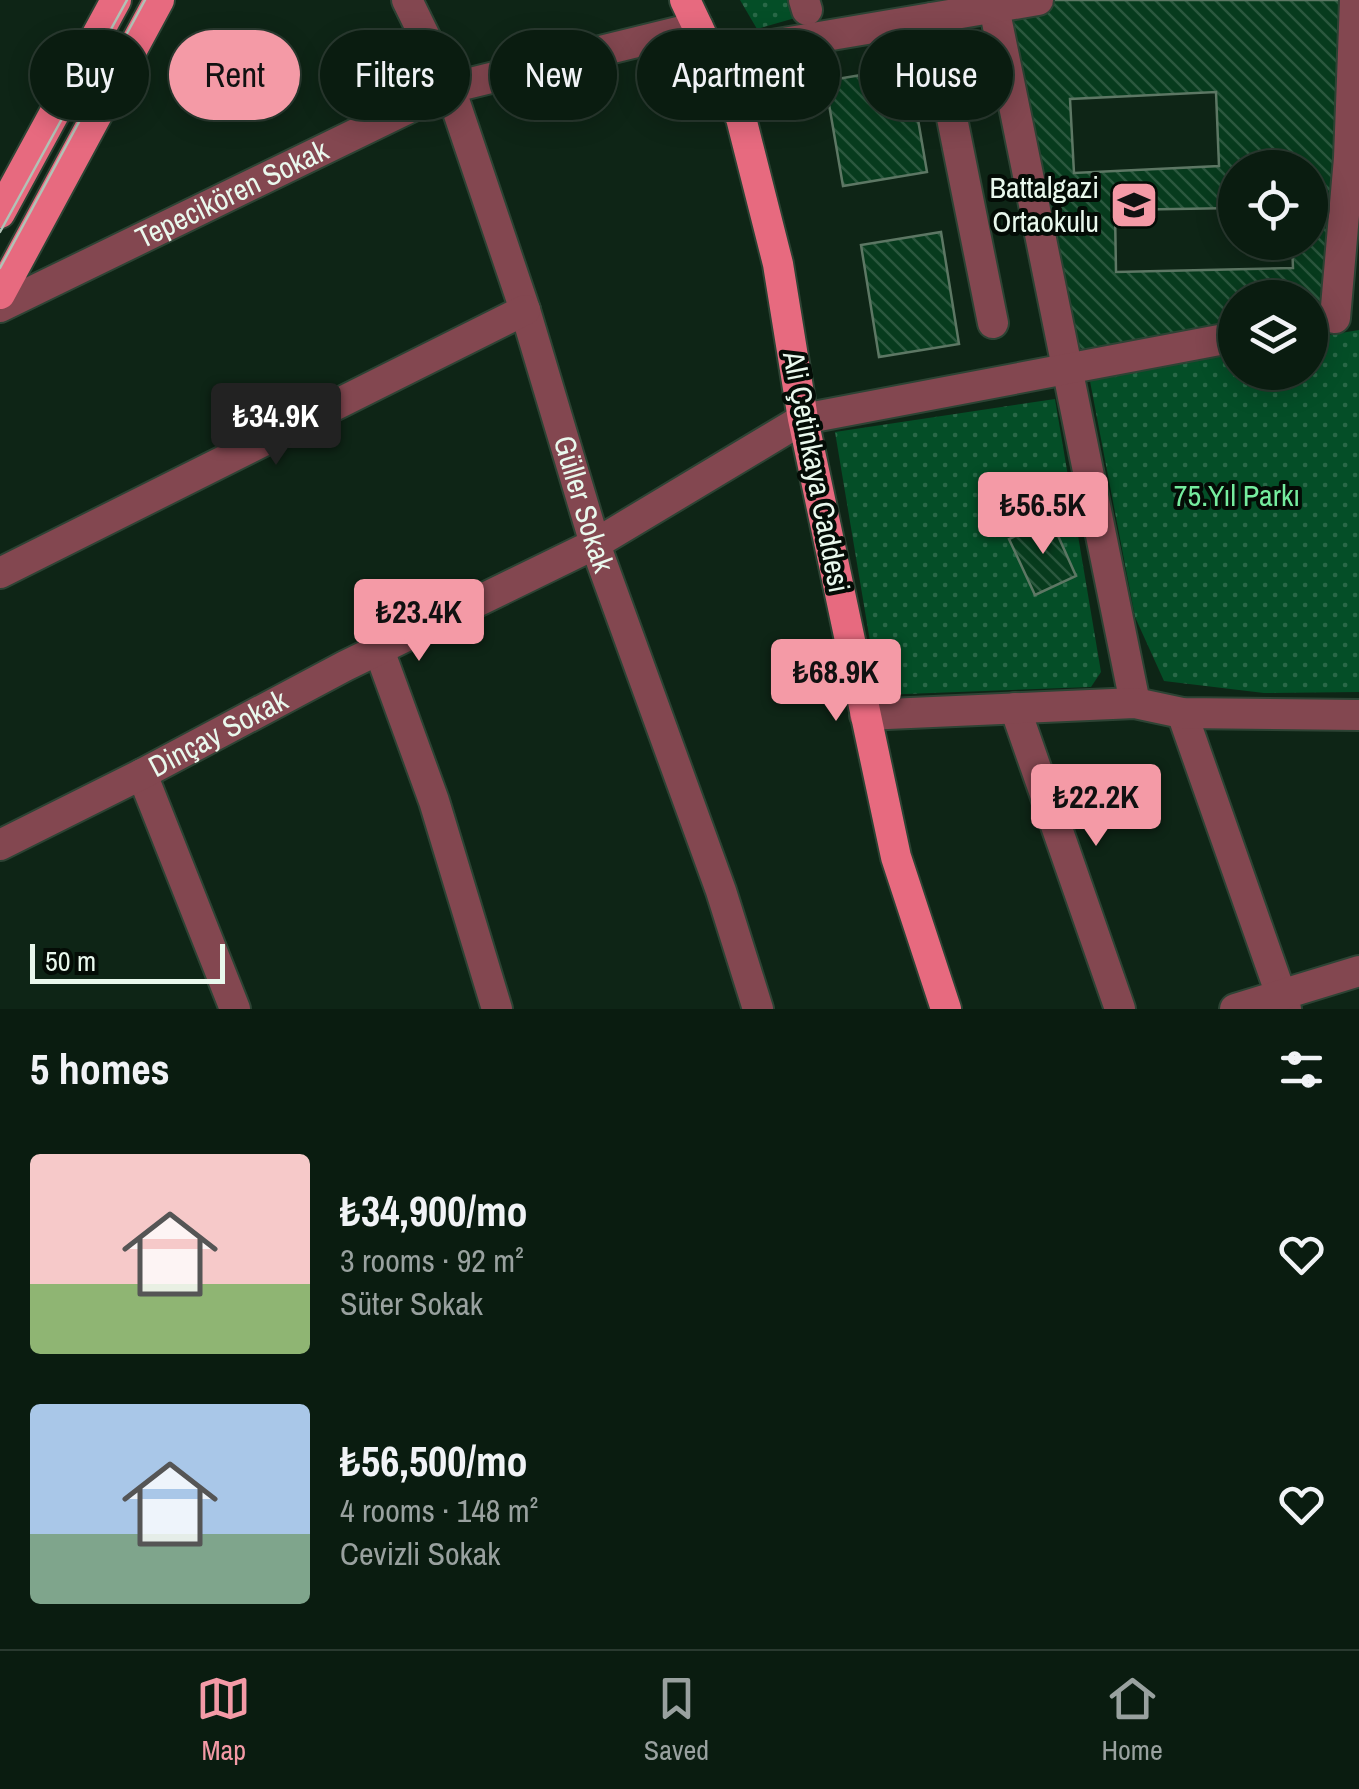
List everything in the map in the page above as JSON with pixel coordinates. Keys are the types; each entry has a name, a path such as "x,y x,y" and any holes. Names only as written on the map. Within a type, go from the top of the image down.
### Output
{"main road":[{"path":"0,213 116,0"},
{"path":"0,294 159,0"},
{"name":"Ali Çetinkaya Caddesi","path":"742,120 774,246 803,420 896,857 946,1009"}],"street":[{"name":"Güller Sokak","path":"407,0 422,30"},
{"path":"840,33 1038,0"},
{"path":"1335,319 1349,158 1355,0"},
{"path":"994,7 1135,703"},
{"name":"Tepecikören Sokak","path":"470,82 692,13"},
{"path":"932,18 993,323"},
{"name":"Tepecikören Sokak","path":"0,307 384,120"},
{"name":"Güller Sokak","path":"461,120 525,310 595,544 721,891 758,1009"},
{"path":"0,572 525,310"},
{"path":"803,420 1218,340"},
{"name":"Dinçay Sokak","path":"0,844 378,650 595,544 803,420"},
{"path":"378,650 434,801 498,1009"},
{"path":"865,716 1135,703 1182,713 1358,716"},
{"path":"1016,708 1120,1009"},
{"path":"1182,713 1284,1002"},
{"path":"142,774 236,1009"},
{"path":"1235,1009 1284,1002 1359,971"}],"green space":[{"path":"740,0 804,0 802,16 757,29"},
{"name":"75.Yıl Parkı","path":"1359,330 1359,692 1264,693 1164,681 1135,617 1089,376 1218,354 1218,390 1328,390 1328,335"},
{"path":"1055,399 1101,672 1091,687 879,695 835,432"}],"building":[{"name":"Battalgazi Ortaokulu","path":"1038,0 1355,0 1335,318 1328,319 1328,280 1218,280 1218,340 1066,369 1013,103 1013,30 999,30 994,7"},
{"path":"860,75 860,120 918,120 927,172 843,186 832,120 840,120 840,78"},
{"path":"1216,92 1218,166 1074,173 1070,99"},
{"path":"1218,208 1218,260 1293,260 1293,268 1116,272 1115,210"},
{"path":"941,232 959,344 879,357 861,245"},
{"path":"1051,520 1076,576 1035,595 1009,539"}],"tram line":[{"path":"0,232 127,0"},
{"path":"0,268 145,0"}],"place":[{"name":"Battalgazi Ortaokulu","path":"1134,205"}]}
